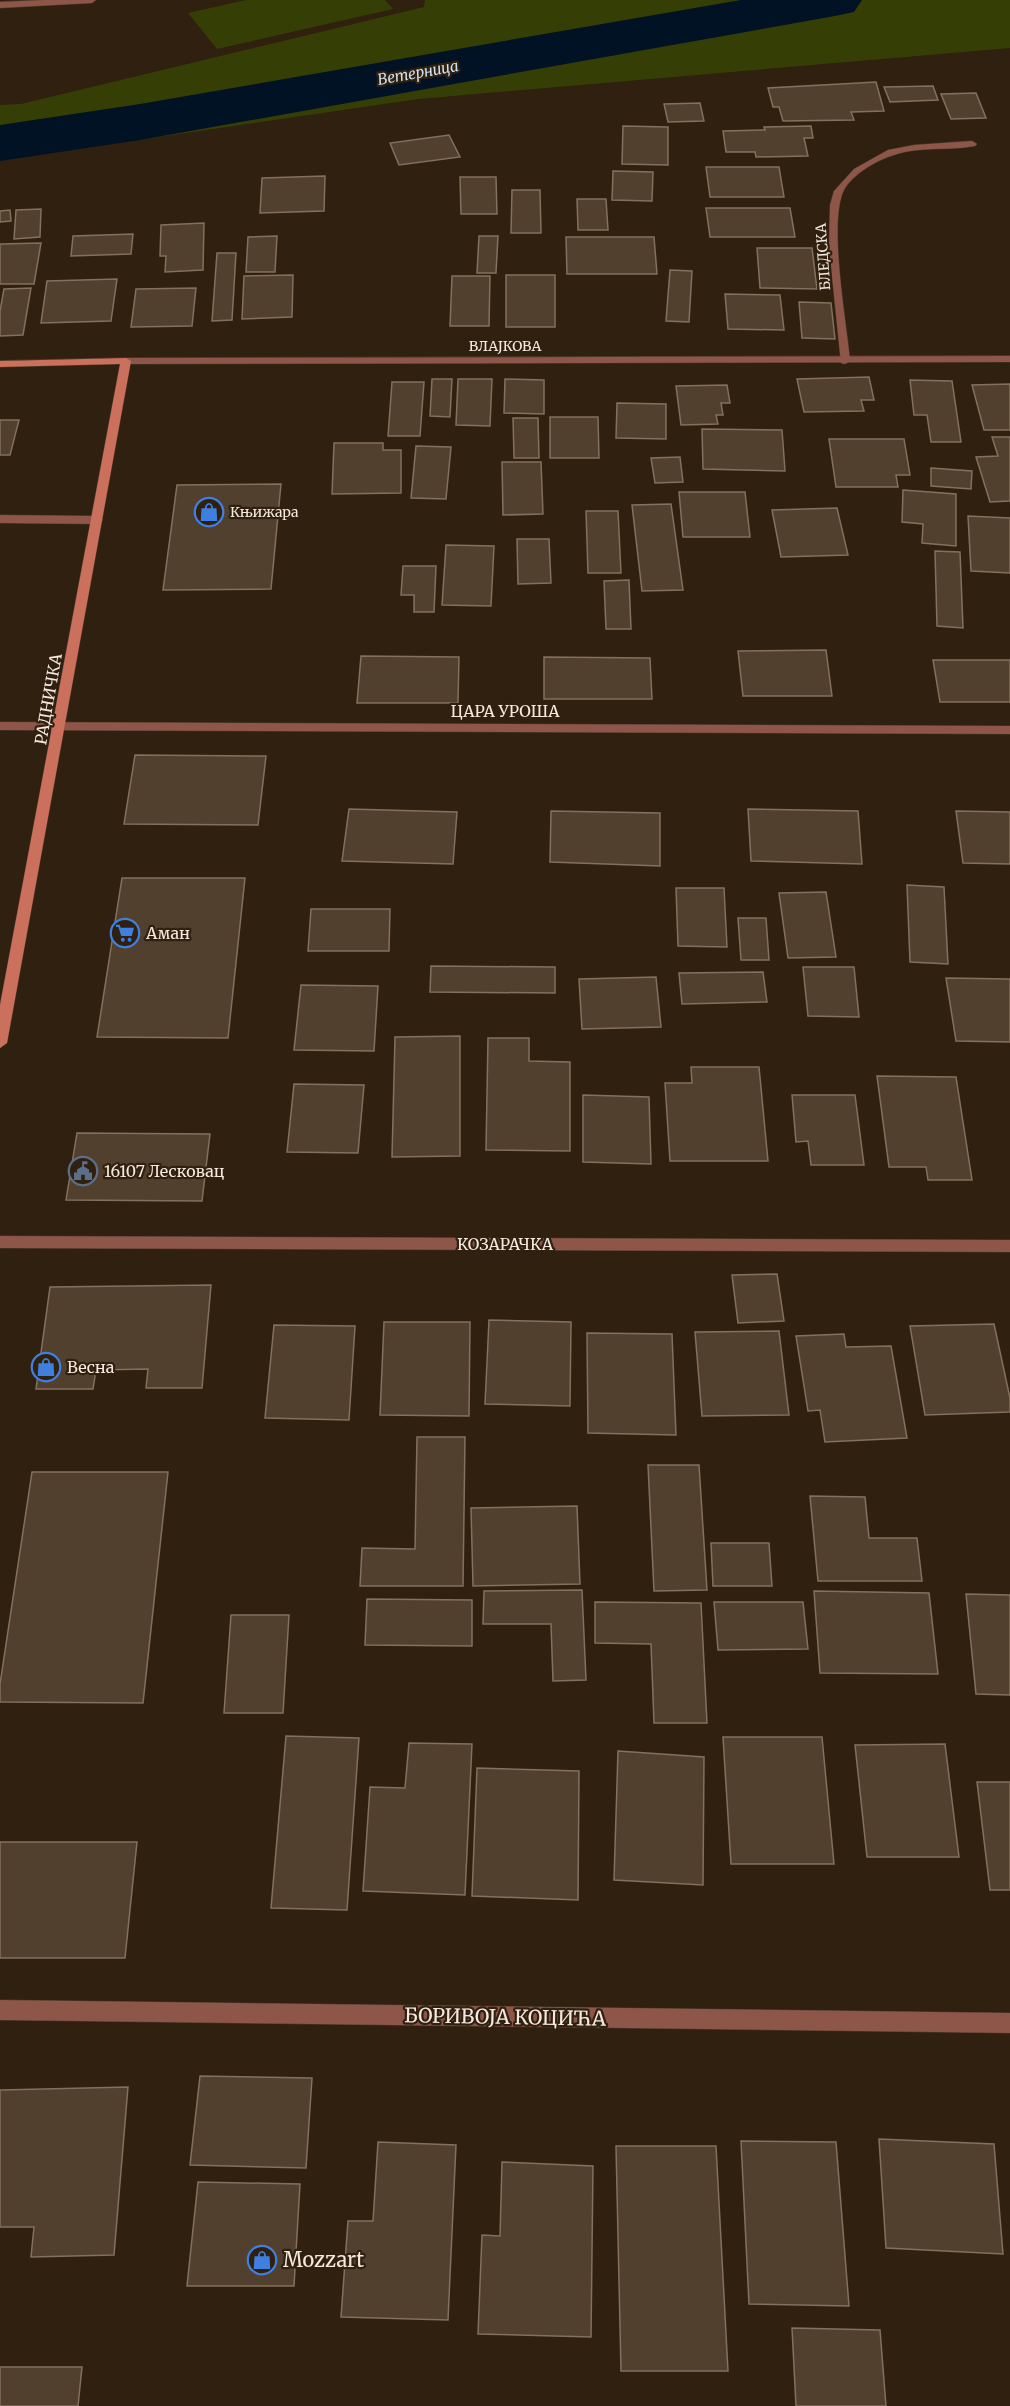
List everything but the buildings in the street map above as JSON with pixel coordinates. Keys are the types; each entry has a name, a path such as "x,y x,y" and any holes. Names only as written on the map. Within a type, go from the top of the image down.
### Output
{"main road":[{"name":"ВЛАЈКОВА","path":"0,364 126,361"},
{"name":"РАДНИЧКА","path":"0,1043 126,361"}],"street":[{"path":"0,5 92,0"},
{"name":"БЛЕДСКА","path":"845,361 833,234 835,205 839,190 858,170 881,156 922,147 972,144"},
{"name":"ВЛАЈКОВА","path":"126,361 1010,359"},
{"path":"0,519 97,520"},
{"name":"ЦАРА УРОША","path":"0,726 1010,730"},
{"name":"КОЗАРАЧКА","path":"0,1242 1010,1246"},
{"name":"БОРИВОЈА КОЦИЋА","path":"0,2010 1010,2023"}],"green space":[{"path":"246,0 385,0 393,9 217,49 188,13"},
{"path":"425,0 1010,0 1010,48 418,99 0,160 0,105 21,104 424,7"}],"waterway":[{"name":"Ветерница","path":"0,143 140,122 835,0"}],"place":[{"name":"Књижара","path":"209,512"},
{"name":"Аман","path":"125,933"},
{"name":"16107 Лесковац","path":"83,1171"},
{"name":"Весна","path":"46,1367"},
{"name":"Mozzart","path":"262,2260"}]}
